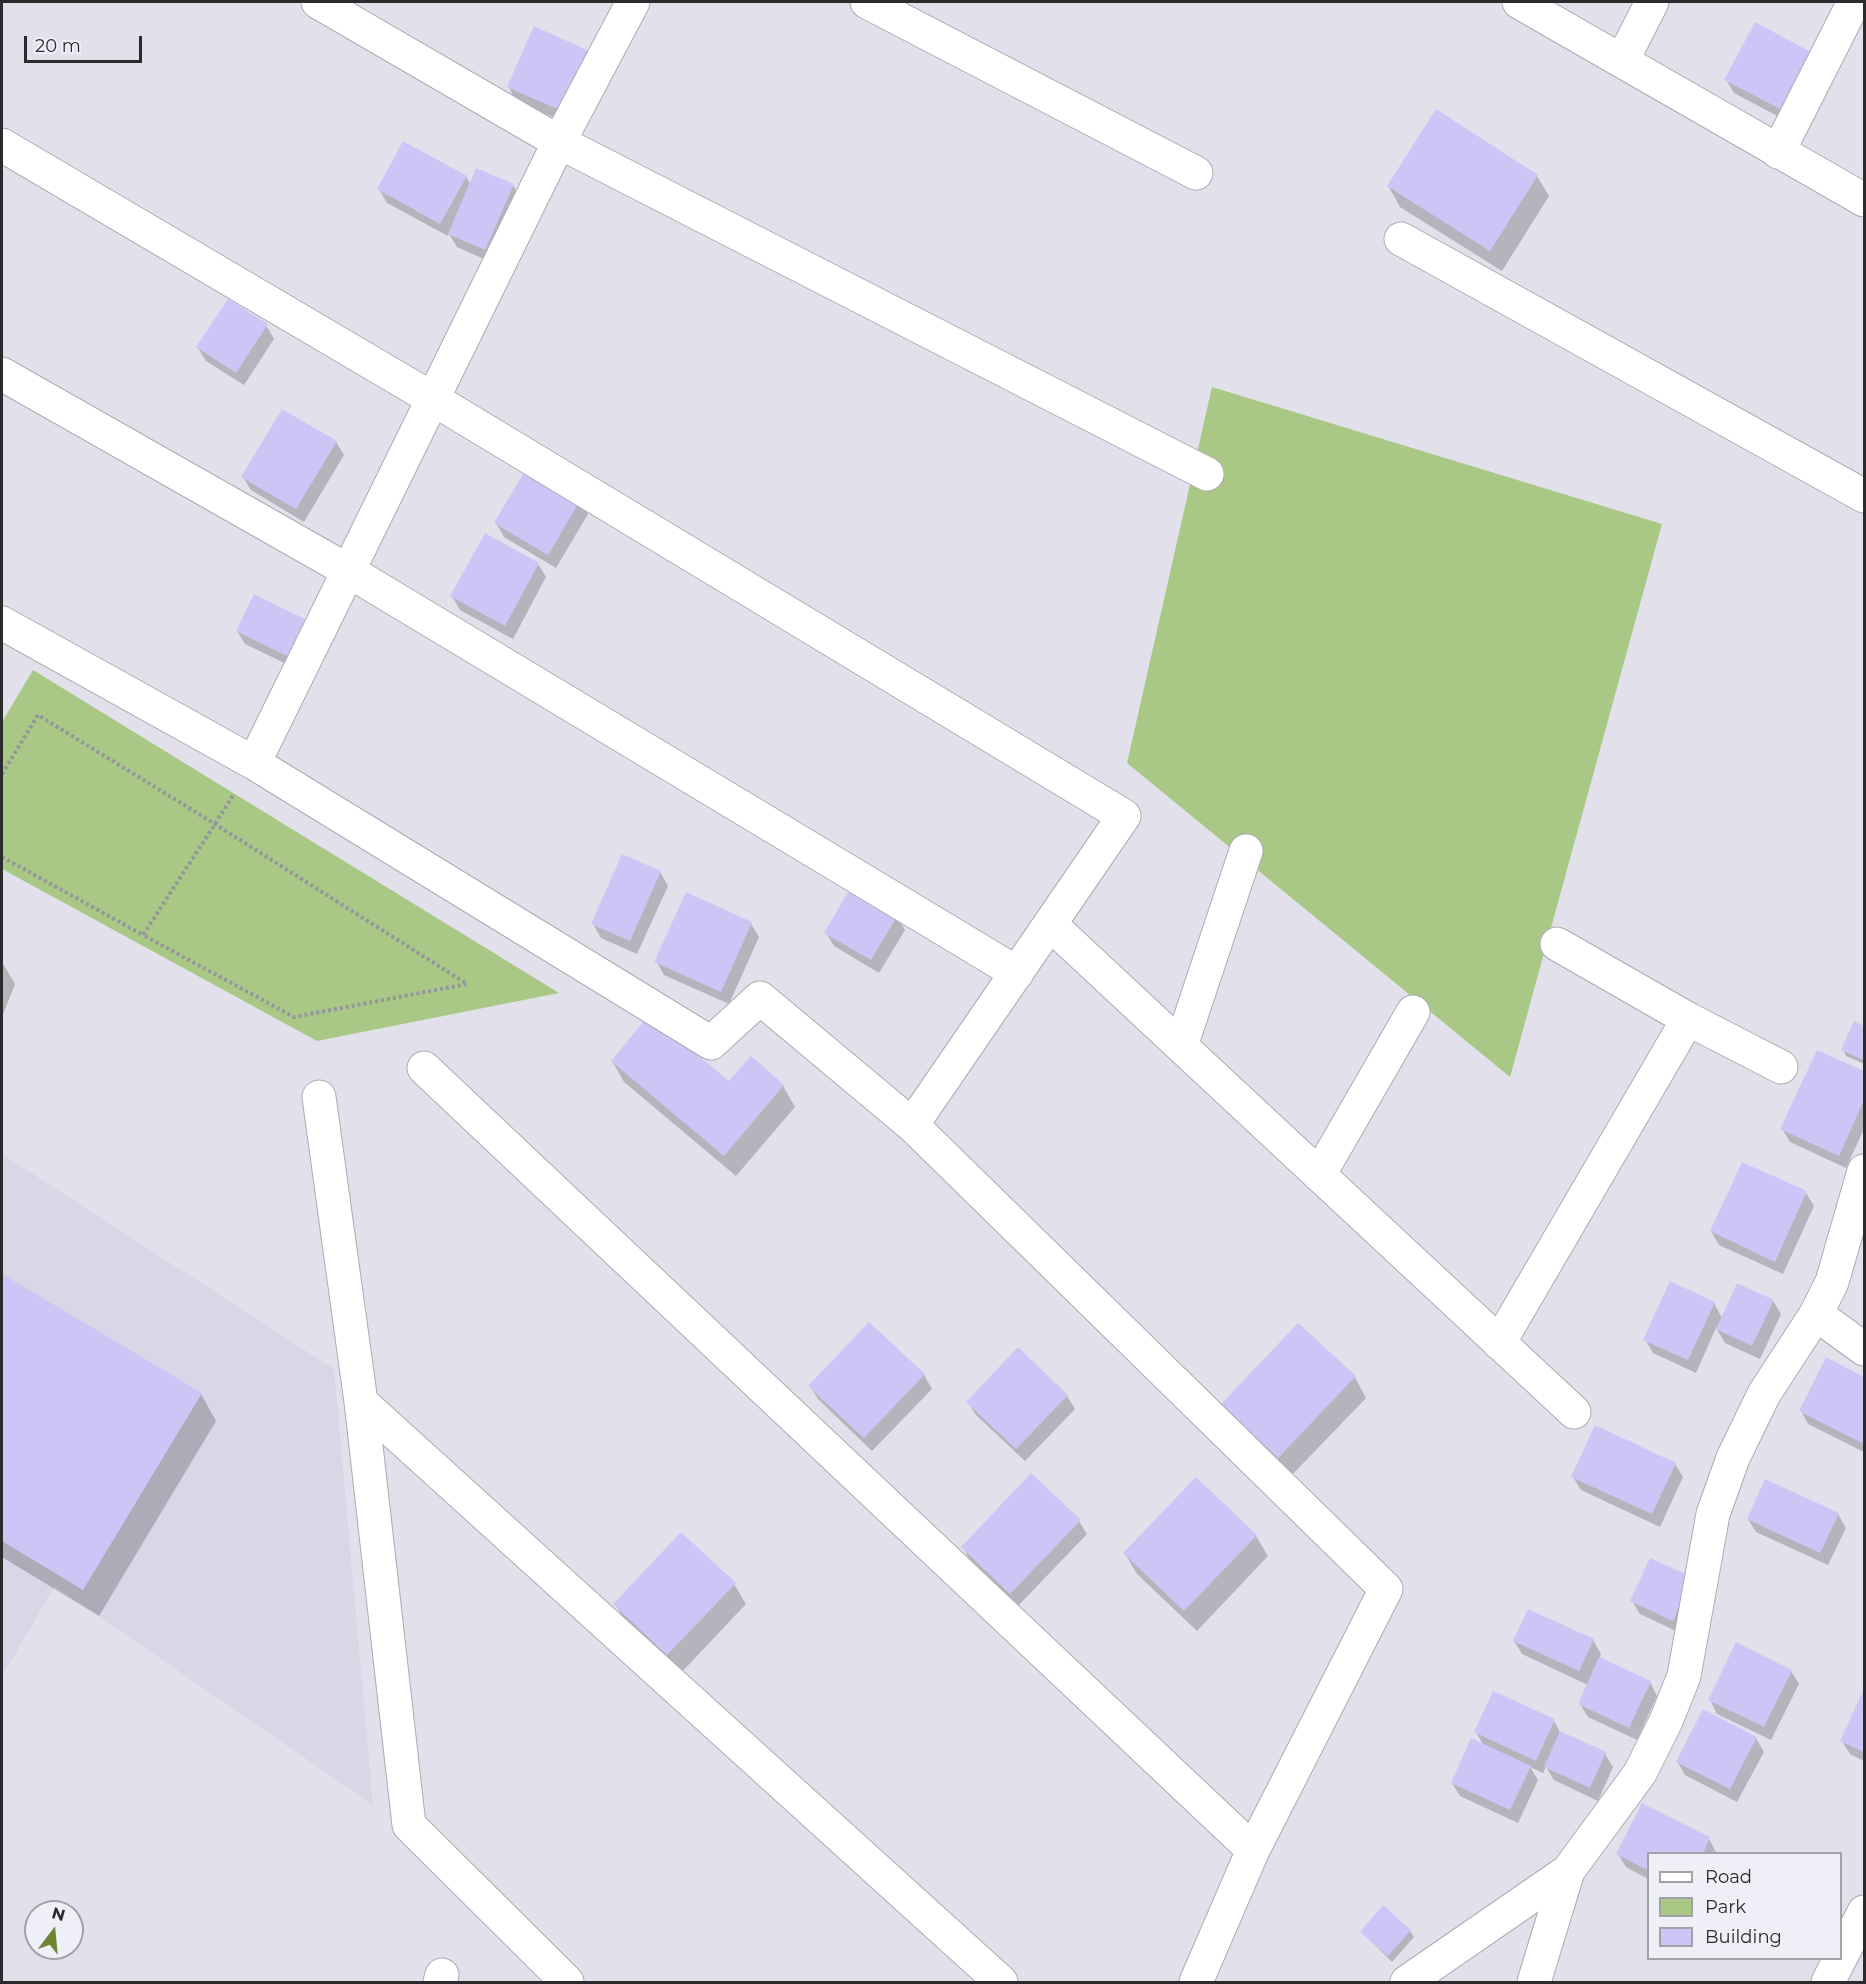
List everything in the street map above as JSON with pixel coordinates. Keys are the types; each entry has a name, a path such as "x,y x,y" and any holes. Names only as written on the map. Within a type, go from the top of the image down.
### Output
{"street":[{"path":"318,2 559,142 1207,474"},
{"path":"254,763 559,142 633,2"},
{"path":"867,2 1196,173"},
{"path":"1519,2 1864,200"},
{"path":"1622,61 1652,2"},
{"path":"1778,152 1854,2"},
{"path":"2,145 433,399 1124,816 912,1125"},
{"path":"1401,240 1864,496"},
{"path":"2,374 347,570 1017,973"},
{"path":"2,624 254,763 711,1043 760,998 912,1125 1386,1589 1253,1850 1196,1983"},
{"path":"1180,1046 1246,850"},
{"path":"1050,924 1574,1412"},
{"path":"1557,944 1688,1019 1781,1067"},
{"path":"1319,1175 1413,1012"},
{"path":"1499,1343 1688,1019"},
{"path":"424,1068 1253,1850"},
{"path":"319,1097 361,1402 409,1825 567,1983"},
{"path":"1407,1983 1568,1871 1640,1773 1666,1722 1684,1676 1713,1514 1733,1458 1764,1394 1816,1314 1832,1281 1864,1171"},
{"path":"1816,1314 1864,1349"},
{"path":"361,1402 1001,1983"},
{"path":"1534,1983 1568,1871"},
{"path":"1842,1955 1864,1912"},
{"path":"1828,1983 1840,1960"}],"path":[{"path":"2,774 38,715 467,984 294,1017 2,857"},
{"path":"143,935 215,824"}],"shaded area":[{"path":"2,1154 334,1369 373,1805 55,1586 2,1676"}],"green space":[{"path":"1212,387 1662,524 1510,1077 1127,763"},
{"path":"33,670 559,993 317,1041 2,869 2,722"}],"building":[{"path":"1755,22 1820,57 1790,114 1724,80"},
{"path":"534,26 587,50 560,110 507,87"},
{"path":"1436,109 1538,175 1490,251 1387,186"},
{"path":"403,141 467,176 440,224 377,189"},
{"path":"476,168 514,184 485,250 448,234"},
{"path":"228,299 268,324 236,373 196,347"},
{"path":"282,409 337,441 296,509 241,477"},
{"path":"527,467 581,499 548,555 494,523"},
{"path":"485,533 539,563 505,626 450,596"},
{"path":"254,594 307,620 289,657 236,631"},
{"path":"622,854 661,871 630,941 591,924"},
{"path":"851,887 898,915 871,960 824,933"},
{"path":"686,892 752,922 721,992 654,962"},
{"path":"649,1015 729,1081 751,1056 784,1085 724,1156 611,1061"},
{"path":"1854,1021 1864,1026 1864,1060 1841,1050"},
{"path":"1817,1050 1864,1071 1864,1100 1839,1156 1780,1129"},
{"path":"1742,1162 1807,1191 1775,1262 1710,1231"},
{"path":"2,1274 202,1393 83,1590 2,1541"},
{"path":"1670,1281 1715,1302 1688,1360 1643,1340"},
{"path":"1737,1283 1774,1300 1752,1346 1716,1329"},
{"path":"869,1322 925,1374 864,1438 808,1386"},
{"path":"1298,1323 1356,1376 1278,1458 1221,1404"},
{"path":"1018,1347 1068,1395 1016,1449 966,1402"},
{"path":"1826,1357 1864,1377 1864,1444 1799,1411"},
{"path":"1595,1425 1676,1463 1652,1514 1571,1477"},
{"path":"1031,1473 1081,1520 1010,1594 961,1547"},
{"path":"1196,1477 1257,1535 1184,1611 1123,1553"},
{"path":"1765,1479 1839,1513 1820,1553 1747,1519"},
{"path":"681,1532 736,1583 667,1655 613,1604"},
{"path":"1650,1558 1692,1577 1673,1621 1630,1601"},
{"path":"1528,1609 1594,1639 1579,1671 1513,1641"},
{"path":"1736,1642 1792,1670 1764,1727 1708,1700"},
{"path":"1599,1657 1651,1681 1629,1728 1578,1704"},
{"path":"1864,1689 1864,1752 1840,1741"},
{"path":"1493,1691 1555,1719 1536,1761 1474,1732"},
{"path":"1703,1709 1757,1737 1730,1789 1676,1762"},
{"path":"1560,1731 1606,1752 1590,1788 1544,1767"},
{"path":"1471,1738 1531,1766 1510,1810 1451,1783"},
{"path":"1642,1803 1710,1837 1704,1852 1647,1852 1647,1870 1616,1854"},
{"path":"1383,1905 1411,1930 1388,1956 1360,1932"}]}
